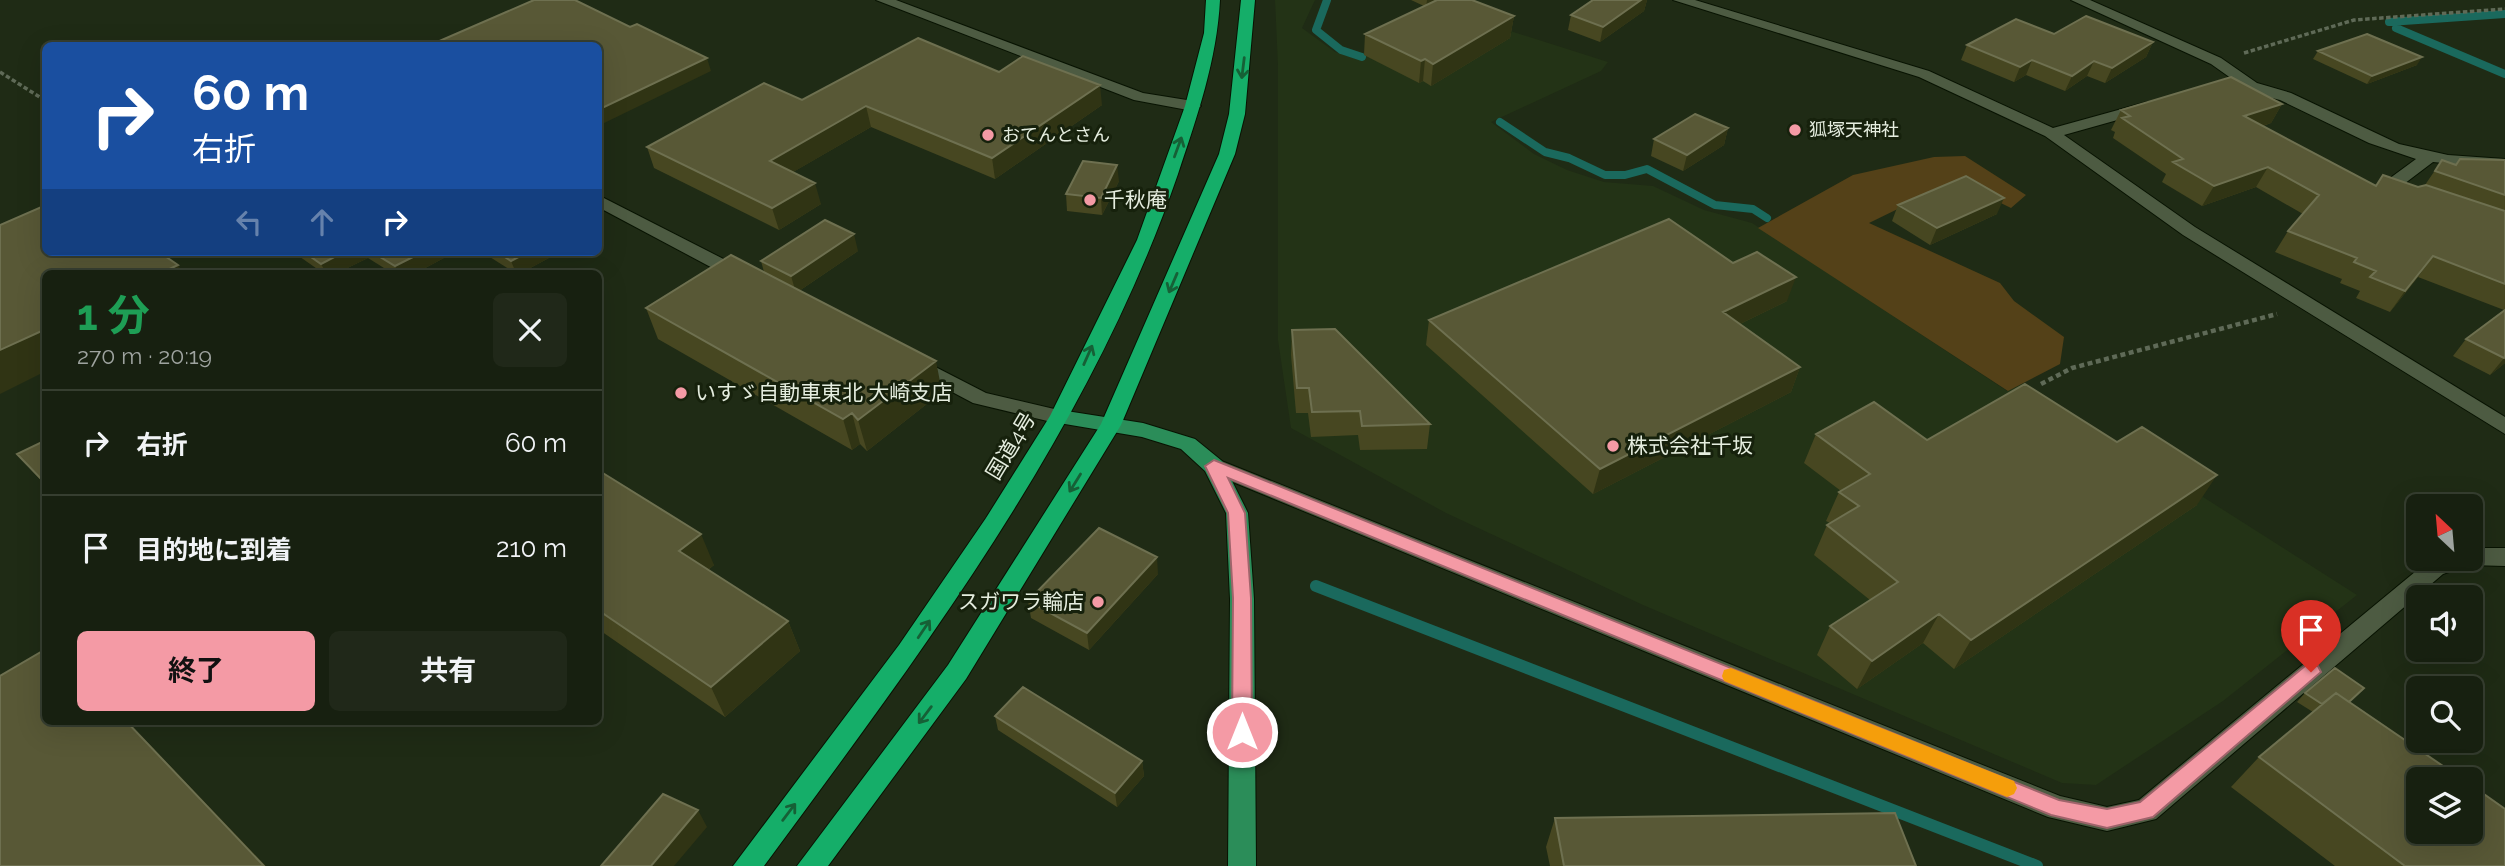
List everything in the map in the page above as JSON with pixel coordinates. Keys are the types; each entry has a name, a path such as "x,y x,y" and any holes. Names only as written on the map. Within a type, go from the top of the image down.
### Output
{"highway":[{"name":"国道4号","path":"747,866 908,652 994,524 1060,417 1146,240 1193,106 1211,33 1213,0"},
{"path":"811,866 957,672 1111,425 1227,154 1237,114 1248,0"}],"main road":[{"path":"1060,417 1143,430 1188,444 1214,466 1237,513 1242,598 1242,866"}],"street":[{"path":"883,0 1140,97 1193,106"},
{"path":"1681,0 1911,69 2051,133 2189,231 2505,427"},
{"path":"2078,0 2216,61 2251,86 2281,96 2393,147 2429,157 2505,164"},
{"path":"2199,93 2227,86 2251,86"},
{"path":"2051,133 2159,104"},
{"path":"2413,197 2388,188 2429,157"},
{"path":"602,202 759,286"},
{"path":"897,353 980,398 1060,417"},
{"path":"1214,466 2058,808 2107,818 2146,810 2431,571"},
{"path":"2483,557 2505,556"}],"path":[{"path":"2216,61 2354,20 2505,9"},
{"path":"0,72 42,98"},
{"path":"2041,384 2072,368 2308,306"}],"shaded area":[{"path":"1275,0 1315,0 1302,28 1335,52 1356,59 1444,10 1608,62 1601,71 1491,122 1534,154 1567,170 1604,182 1653,186 1704,210 1752,223 2007,391 2024,383 2357,595 2223,701 2096,785 2062,783 1643,605 1446,513 1291,428 1278,340 1278,65"},
{"path":"1965,156 2026,195 2011,208 1968,187 1949,184 1869,223 2000,283 2014,301 2064,337 2060,364 2008,391 1758,228 1853,175 1934,157"}],"building":[{"path":"534,0 575,0 630,27 637,24 707,58 602,108 602,42 437,42"},
{"path":"1437,0 1472,0 1514,16 1433,64 1365,34"},
{"path":"1593,0 1641,0 1603,27 1571,15"},
{"path":"2086,16 2153,42 2112,68 2094,61 2072,76 2032,60 2020,67 1967,45 2016,19 2054,34"},
{"path":"2367,34 2422,57 2372,76 2318,51"},
{"path":"918,38 999,72 1023,56 1100,85 992,158 866,106 770,161 815,183 772,208 647,147 764,83 802,100"},
{"path":"2231,77 2282,104 2244,116 2376,186 2383,175 2418,187 2426,185 2505,211 2505,284 2433,256 2405,291 2370,277 2376,271 2354,262 2357,258 2288,231 2319,195 2268,167 2214,186 2173,162 2183,159 2122,118 2130,116 2121,110"},
{"path":"1695,114 1728,128 1687,155 1654,139"},
{"path":"2460,159 2505,160 2505,195 2435,171 2442,160 2456,165"},
{"path":"1083,161 1117,165 1101,198 1066,194"},
{"path":"1966,176 2004,198 1937,228 1898,205"},
{"path":"42,207 42,256 165,256 178,265 167,270 42,270 42,331 0,350 0,225"},
{"path":"1669,219 1733,263 1757,252 1796,277 1723,312 1800,367 1600,469 1429,320"},
{"path":"825,220 854,234 791,276 761,261"},
{"path":"731,255 936,361 858,420 852,413 843,419 646,308"},
{"path":"310,256 336,256 321,264"},
{"path":"379,256 415,256 395,266"},
{"path":"503,256 520,256 511,261"},
{"path":"2505,310 2504,358 2466,339"},
{"path":"1335,329 1430,424 1362,426 1360,411 1312,412 1309,388 1297,388 1292,330"},
{"path":"2025,384 2117,442 2142,427 2217,475 1971,640 1939,614 1872,661 1830,626 1898,582 1827,525 1859,506 1839,492 1870,474 1816,434 1874,402 1927,440"},
{"path":"42,442 42,480 17,454"},
{"path":"602,472 701,534 679,551 788,621 711,687 602,613"},
{"path":"1099,528 1157,557 1087,633 1028,601"},
{"path":"42,651 42,725 130,725 264,866 0,866 0,676"},
{"path":"2335,668 2364,688 2349,702 2336,693 2322,704 2305,693"},
{"path":"1023,687 1142,761 1115,793 995,716"},
{"path":"2336,693 2406,741 2406,753 2424,753 2444,767 2406,767 2406,844 2483,844 2483,793 2505,809 2505,866 2405,866 2259,757"},
{"path":"663,794 698,810 651,866 601,866"},
{"path":"1895,813 1916,866 1564,866 1555,818"}],"waterway":[{"path":"1327,0 1316,30 1341,50 1362,57"},
{"path":"2389,22 2505,14"},
{"path":"2396,28 2505,74"},
{"path":"1500,122 1545,152 1569,158 1605,175 1625,175 1647,169 1715,205 1753,209 1767,218"},
{"path":"1316,586 2037,866"}],"slow traffic":[{"path":"1731,676 2007,788"}],"place":[{"name":"狐塚天神社","path":"1795,130"},
{"name":"おてんとさん","path":"988,135"},
{"name":"千秋庵","path":"1090,200"},
{"name":"いすゞ自動車東北 大崎支店","path":"681,393"},
{"name":"株式会社千坂","path":"1613,446"},
{"name":"スガワラ輪店","path":"1098,602"}],"route":[{"path":"1242,732 1242,598 1237,513 1214,466 2058,808 2107,818 2146,810 2311,672"}]}
